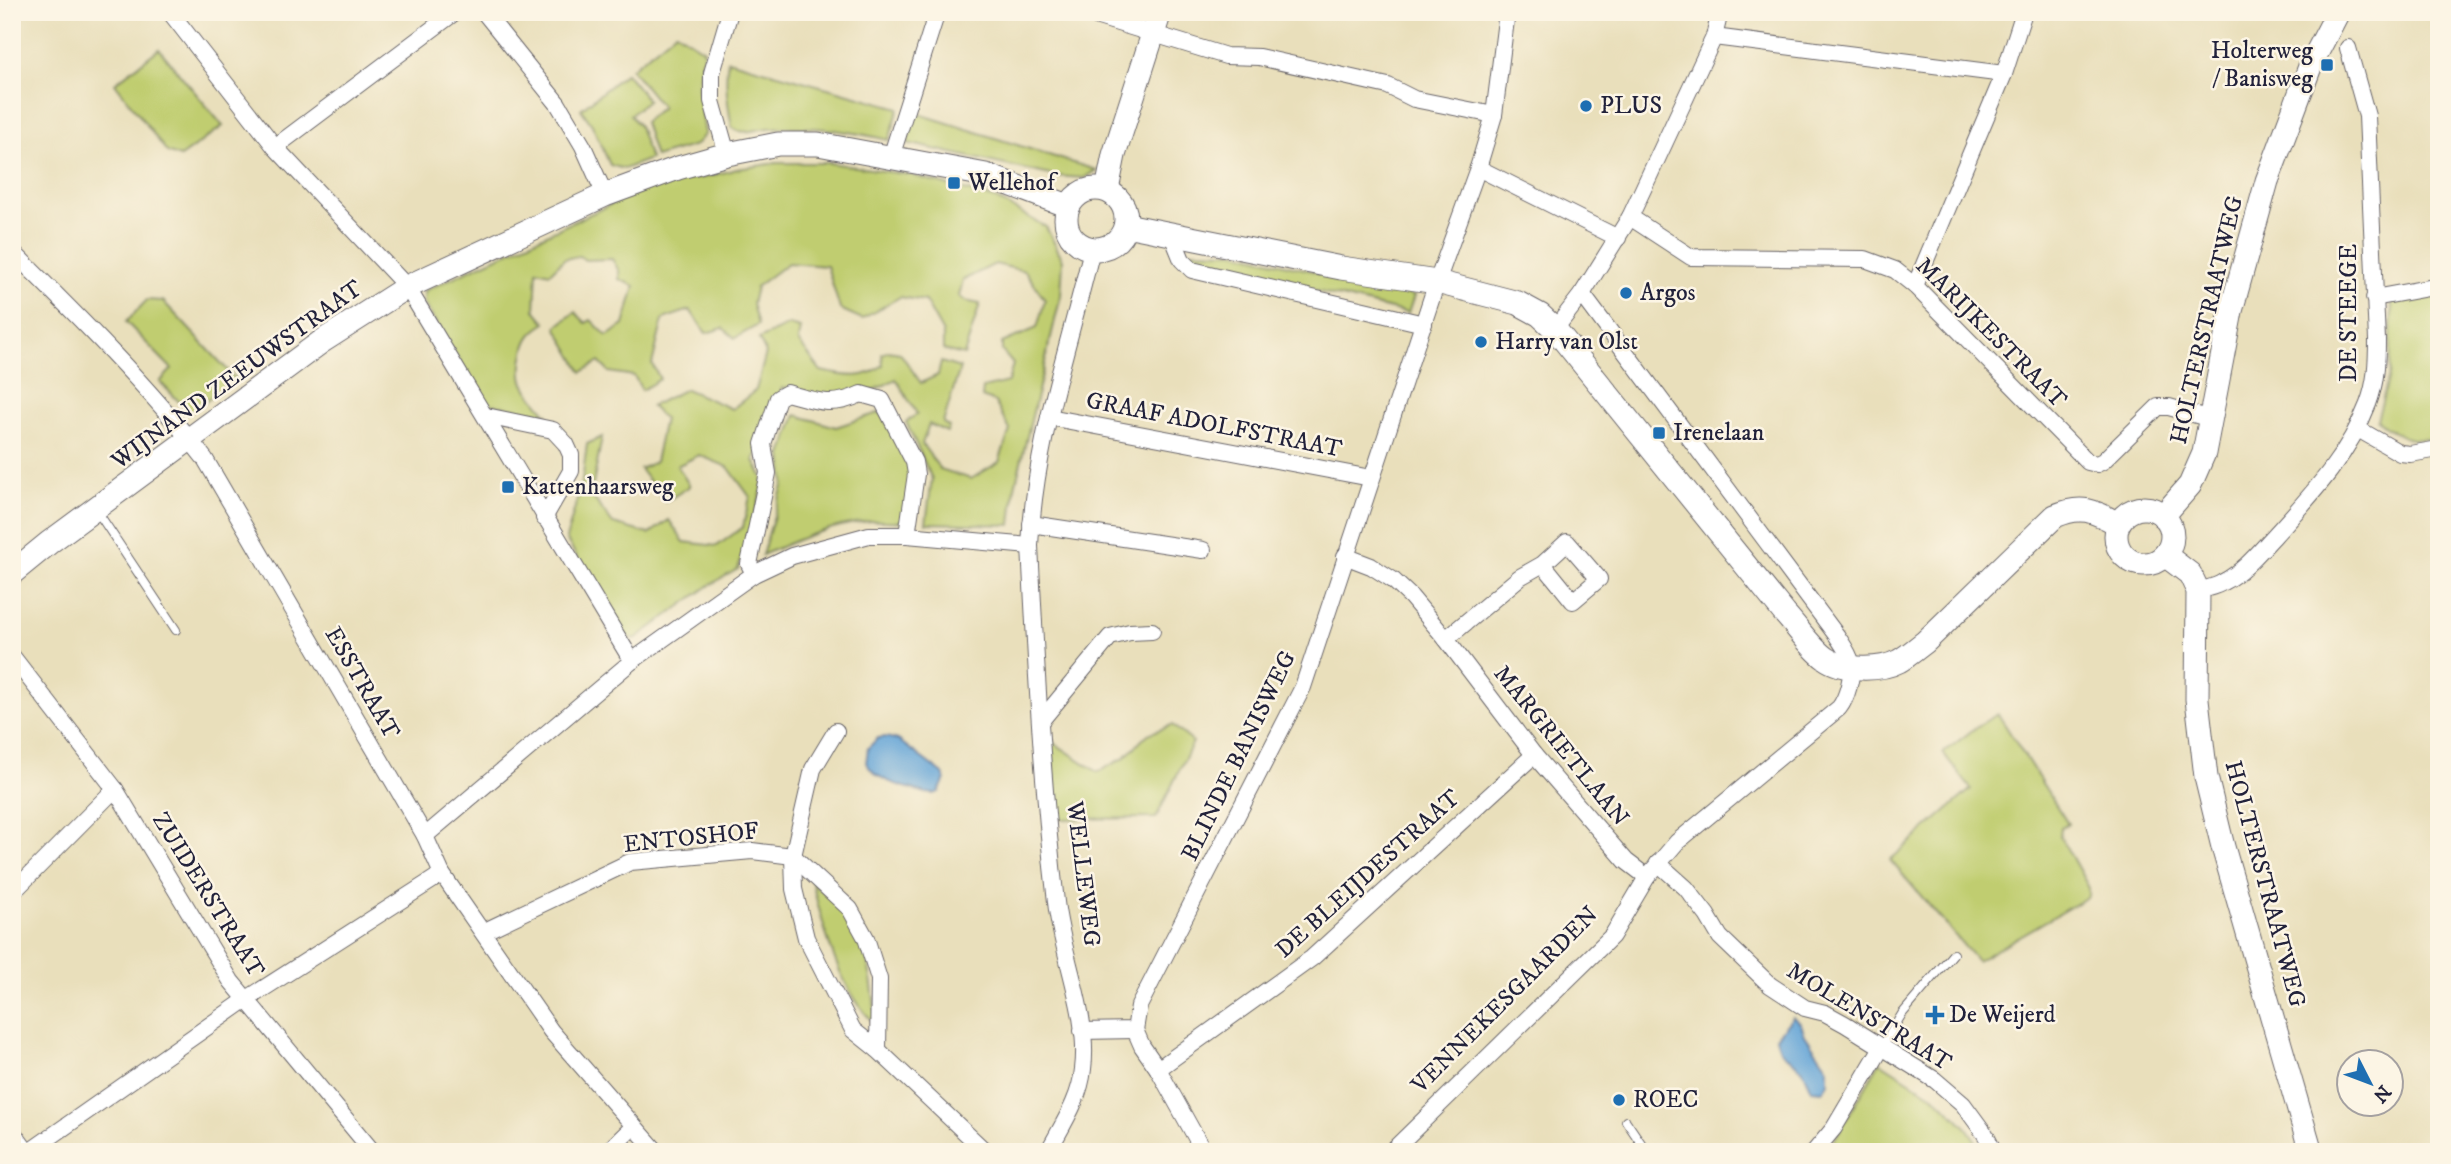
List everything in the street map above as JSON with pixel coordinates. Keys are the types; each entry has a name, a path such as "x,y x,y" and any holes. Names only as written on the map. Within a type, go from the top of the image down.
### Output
{"main road":[{"path":"1107,190 1114,155 1160,12"},
{"name":"HOLTERSTRAATWEG","path":"2163,516 2197,473 2204,453 2231,311 2267,181 2311,64 2339,30"},
{"name":"WIJNAND ZEEUWSTRAAT","path":"12,573 50,541 321,342 407,287 605,195 678,168 727,154 778,144 818,144 986,175 1068,206"},
{"path":"1084,190 1107,190 1121,200 1126,225 1123,233 1110,246 1092,249 1076,242 1070,234 1066,225 1068,206 1077,194 1084,190"},
{"path":"1126,225 1341,268 1437,282 1518,303 1540,315 1555,329 1812,645 1833,662 1852,667 1885,666 1901,660 1925,642 2055,516 2080,509 2118,524"},
{"path":"2135,509 2150,509 2163,516 2172,535 2165,555 2144,565 2122,555 2115,540 2122,518 2135,509"},
{"path":"2165,555 2190,574 2198,591"},
{"name":"HOLTERSTRAATWEG","path":"2198,591 2196,699 2207,777 2223,847 2311,1152"}],"street":[{"path":"170,12 275,147 407,287 632,661"},
{"path":"275,147 456,12"},
{"path":"484,12 558,104 583,146 605,195"},
{"path":"727,154 712,102 712,73 730,12"},
{"path":"891,157 937,12"},
{"path":"1082,12 1226,56 1259,57 1388,86 1413,99 1494,115"},
{"name":"BLINDE BANISWEG","path":"1135,1030 1139,1006 1303,687 1437,282 1478,168 1494,115 1507,12"},
{"path":"1555,329 1582,293 1630,217 1714,37 1720,12"},
{"path":"1916,286 2004,75 2024,12"},
{"name":"DE STEEGE","path":"2198,591 2221,584 2248,563 2340,460 2358,429 2370,400 2377,371 2367,117 2339,30"},
{"path":"1714,37 2004,75"},
{"path":"1478,168 1618,238"},
{"name":"MARIJKESTRAAT","path":"1630,217 1690,257 1865,260 1895,270 1916,286 2088,462 2097,464 2103,461 2158,407 2169,407 2211,419"},
{"path":"1171,233 1182,260 1192,270 1424,324"},
{"name":"WELLEWEG","path":"1083,1031 1056,904 1030,546 1032,499 1049,417 1092,249"},
{"name":"ESSTRAAT","path":"12,251 102,342 205,459 425,836 442,874 551,1031 657,1152"},
{"path":"2374,298 2439,286"},
{"path":"1582,293 1837,636 1852,667"},
{"path":"754,574 749,564 768,473 763,444 778,398 787,393 826,404 845,402 861,394 882,400 914,462 916,474 907,535"},
{"path":"486,416 553,430 566,444 571,455 571,471 544,518"},
{"name":"GRAAF ADOLFSTRAAT","path":"1049,417 1371,478"},
{"path":"2358,429 2400,453 2439,449"},
{"path":"1031,524 1203,550"},
{"path":"425,836 632,661 754,574 792,556 869,535 907,535 1030,546"},
{"name":"MARGRIETLAAN","path":"1345,556 1371,566 1393,580 1411,597 1534,755 1626,860 1647,877"},
{"path":"1446,639 1520,577 1543,564"},
{"path":"1041,722 1110,637 1130,632 1152,631"},
{"name":"ZUIDERSTRAAT","path":"12,656 115,789 231,981 373,1152"},
{"name":"VENNEKESGAARDEN","path":"1391,1152 1612,936 1647,877 1677,842 1839,708 1844,701 1852,667"},
{"name":"ENTOSHOF","path":"836,731 813,769 793,856 794,889 806,938 853,1030 878,1050 986,1152"},
{"name":"DE BLEIJDESTRAAT","path":"1158,1069 1312,958 1534,755"},
{"path":"12,893 115,789"},
{"name":"ENTOSHOF","path":"483,932 630,862 752,851 793,856 849,909 866,938 879,979 878,1050"},
{"name":"MOLENSTRAAT","path":"1658,863 1686,888 1720,937 1770,985 1805,1007 1825,1013 1936,1080 1963,1104 1994,1152"},
{"path":"12,1131 28,1152 247,999 442,874"},
{"path":"1048,1152 1079,1095 1084,1067 1083,1031 1135,1030 1204,1152"},
{"path":"1814,1152 1834,1128 1882,1046"},
{"path":"607,1152 634,1126"}],"lane":[{"path":"95,509 176,630"},
{"path":"1882,1046 1902,1014 1953,954"},
{"path":"1626,1121 1647,1152"}],"green space":[{"path":"676,32 704,50 698,87 705,134 696,145 655,157 644,122 662,107 631,69"},
{"path":"159,49 223,126 180,157 167,152 115,83"},
{"path":"728,60 899,108 889,140 814,128 784,127 746,132 732,128 726,86"},
{"path":"626,73 648,100 630,115 639,126 650,159 624,169 610,165 592,125 581,109"},
{"path":"916,113 1096,170 1084,178 1055,176 907,143"},
{"path":"776,163 830,163 911,175 996,199 1046,227 1063,260 1061,295 1015,487 1011,525 926,523 932,479 906,422 917,414 896,379 845,405 782,388 754,460 763,478 762,490 738,569 710,585 635,639 626,637 566,539 582,482 587,444 602,437 591,495 613,524 649,534 669,520 684,542 717,546 743,527 750,497 728,467 699,455 677,466 690,486 665,502 640,469 655,462 664,419 651,406 686,389 732,409 756,390 766,353 759,339 789,325 800,328 798,341 821,371 838,374 854,376 876,370 883,365 882,354 888,351 900,353 921,383 938,375 941,362 960,368 943,423 949,427 947,432 929,424 922,444 940,469 971,479 999,462 1010,430 995,402 982,397 983,388 1008,382 1013,364 1002,351 1002,343 1037,328 1045,300 1025,271 995,264 963,280 959,296 965,301 980,304 964,355 943,350 943,333 925,301 900,297 862,319 840,309 827,266 788,263 756,287 752,304 758,325 735,338 723,328 706,333 690,310 663,319 652,364 660,379 642,390 634,376 609,372 599,362 582,372 556,327 575,312 586,323 591,320 607,336 624,325 635,286 619,279 619,271 612,259 585,260 580,256 564,259 550,273 537,270 535,310 546,323 529,338 522,363 525,386 547,414 484,403 424,303 424,291 659,182 702,178"},
{"path":"1185,251 1235,252 1414,296 1408,313 1191,261"},
{"path":"2439,292 2439,437 2420,440 2406,438 2377,420 2390,372 2392,302"},
{"path":"147,300 163,301 236,379 190,413 160,382 172,369 126,322"},
{"path":"881,412 912,472 909,522 876,521 843,525 801,538 762,555 784,483 782,455 796,415 836,427"},
{"path":"1998,714 2068,824 2061,828 2060,836 2089,888 2089,896 1977,961 1890,860 1971,789 1943,753"},
{"path":"1172,725 1193,742 1156,818 1059,819 1051,741 1098,772 1124,758 1148,734"},
{"path":"812,882 844,913 860,939 869,967 877,1026 852,995 843,977 828,940"},
{"path":"1880,1062 1938,1099 1967,1128 1983,1152 1827,1152"}],"water":[{"path":"878,738 898,740 943,774 945,779 939,792 926,793 901,786 871,770 866,763 868,748"},
{"path":"1793,1017 1801,1024 1805,1035 1828,1068 1828,1083 1823,1091 1812,1090 1803,1070 1780,1050 1776,1037"}],"place":[{"name":"Holterweg / Banisweg","path":"2327,65"},
{"name":"PLUS","path":"1586,106"},
{"name":"Wellehof","path":"954,183"},
{"name":"Argos","path":"1626,293"},
{"name":"Harry van Olst","path":"1481,342"},
{"name":"Irenelaan","path":"1659,433"},
{"name":"Kattenhaarsweg","path":"508,487"},
{"name":"De Weijerd","path":"1935,1015"},
{"name":"ROEC","path":"1619,1100"}]}
